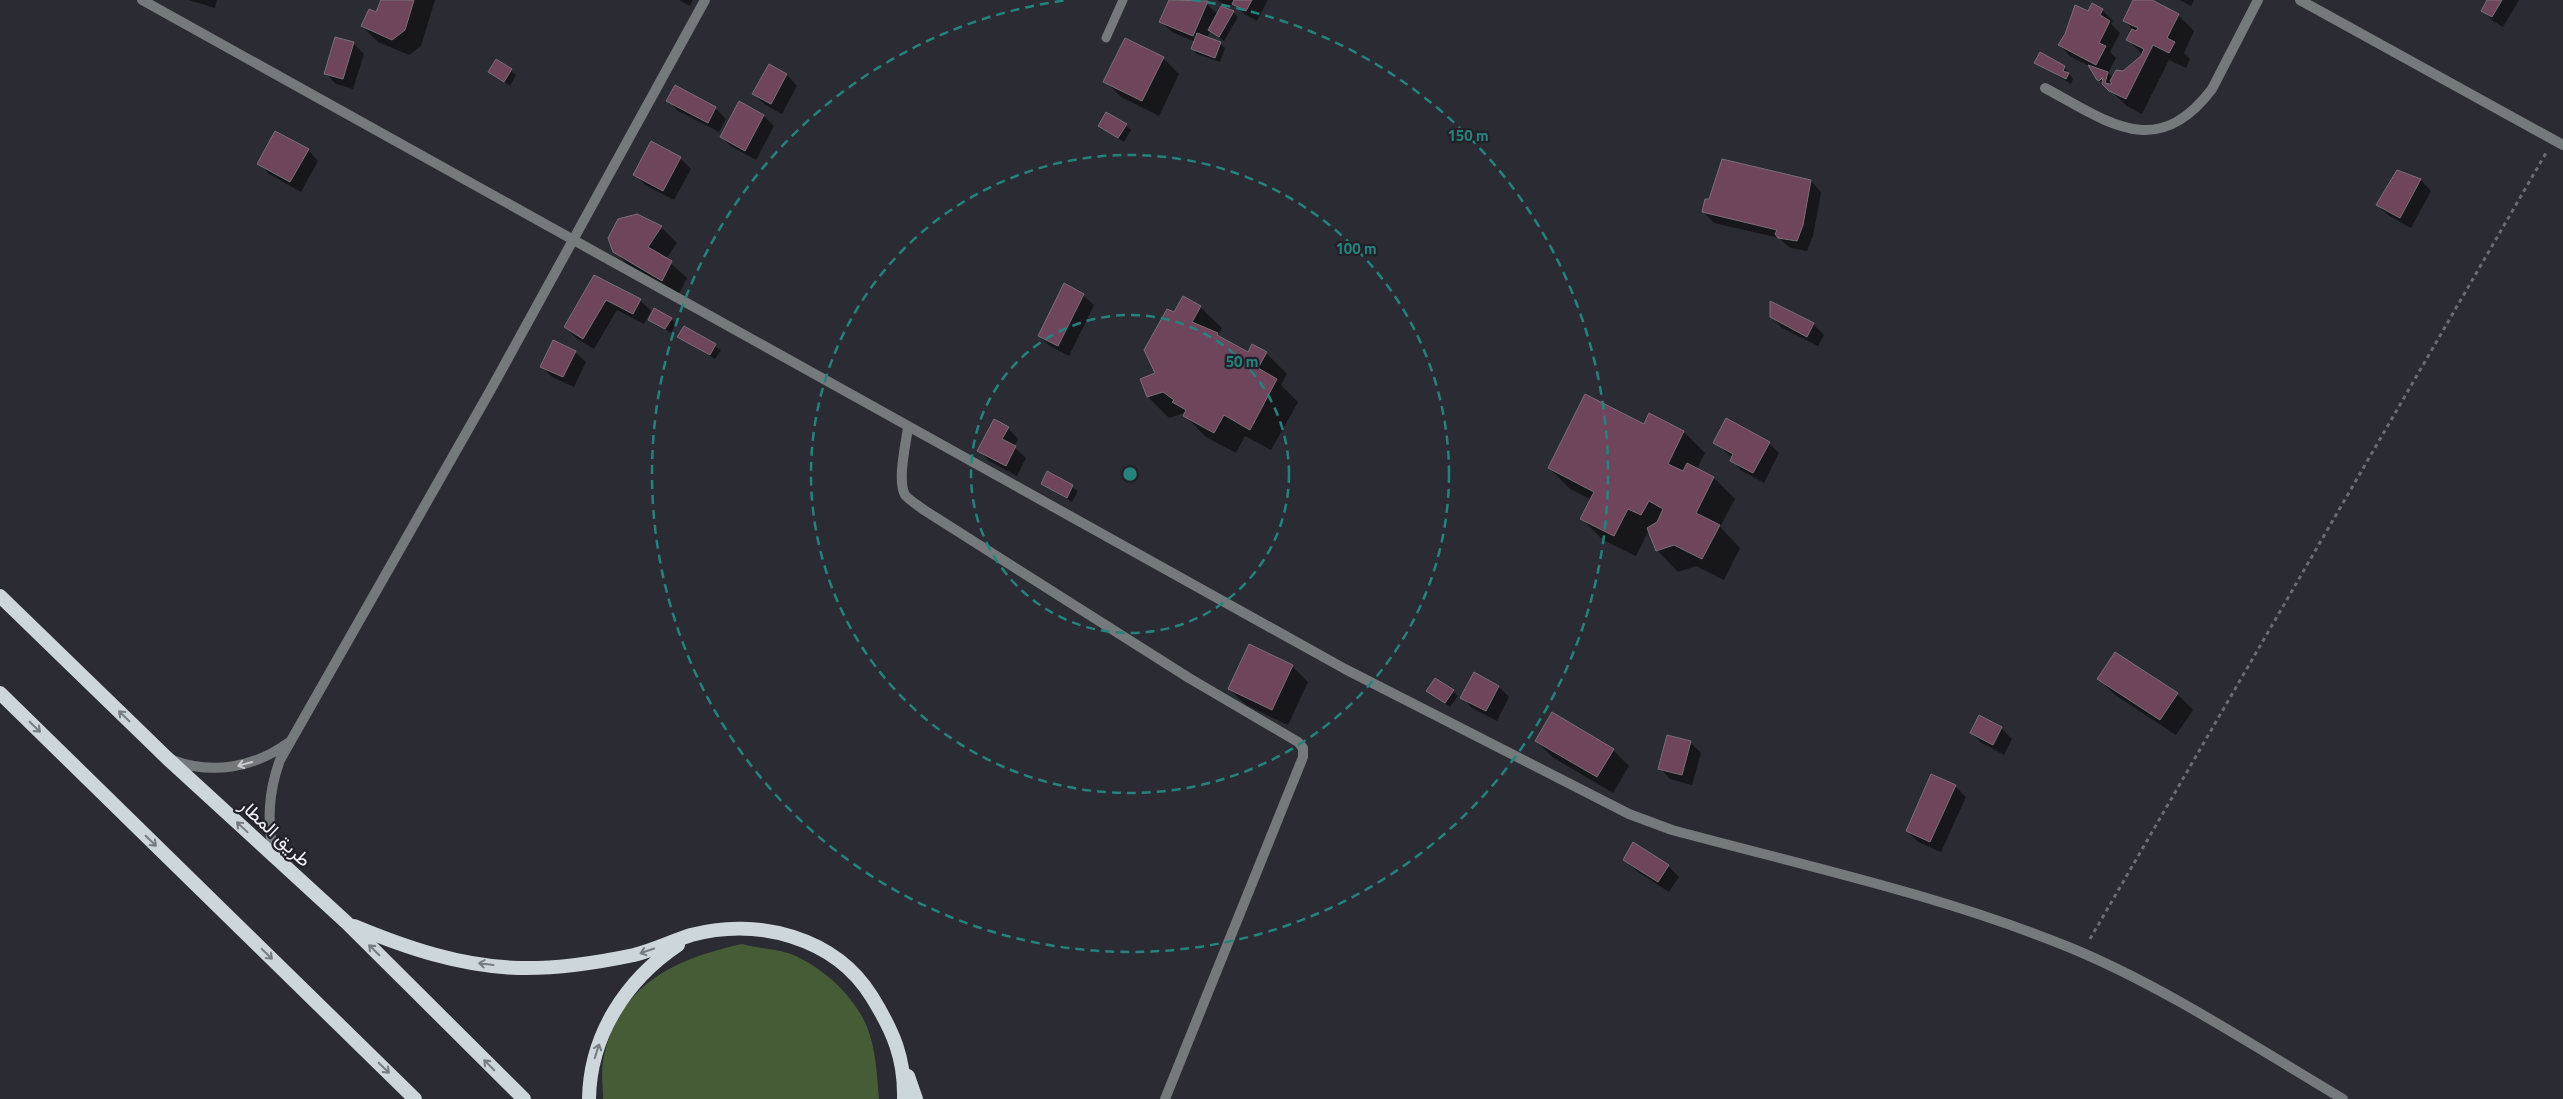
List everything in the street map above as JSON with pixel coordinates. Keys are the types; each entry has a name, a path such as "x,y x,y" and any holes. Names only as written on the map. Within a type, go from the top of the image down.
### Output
{"highway":[{"name":"طريق المطار","path":"0,596 167,758 346,922 524,1099"},
{"path":"0,693 415,1099"},
{"path":"346,922 401,946 459,961 518,968 578,966 636,954 693,935 732,930 779,932 804,940 828,951 849,968 867,989 898,1045 916,1099"},
{"path":"589,1099 595,1054 606,1025 622,997 642,973 693,935"},
{"path":"898,1045 904,1071 904,1099"}],"street":[{"path":"142,0 1345,669 1629,814 1672,830 1983,916 2082,953 2211,1021 2343,1099"},
{"path":"274,856 268,817 270,798 273,779 289,743 573,239 705,0"},
{"path":"2045,88 2110,123 2133,131 2174,124 2203,101 2212,89 2258,0"},
{"path":"2300,0 2558,142"},
{"path":"908,427 902,468 903,484 906,495 924,510 1189,678 1298,742 1303,748 1299,766 1165,1099"},
{"path":"167,758 198,767 230,768 261,759 289,743"}],"lane":[{"path":"1106,38 1123,0"}],"path":[{"path":"2082,953 2558,142"}],"green space":[{"path":"742,944 791,954 814,966 836,983 845,993 861,1015 870,1035 876,1063 879,1099 603,1099 602,1066 610,1035 621,1013 635,995 652,980 672,968 717,950"}],"building":[{"path":"381,0 414,0 405,30 392,40 361,26 369,9 376,12"},
{"path":"1169,0 1208,1 1193,36 1159,22"},
{"path":"1234,0 1252,0 1246,11 1232,4"},
{"path":"2133,0 2152,0 2179,14 2167,38 2175,42 2169,53 2153,45 2126,99 2109,91 2102,84 2103,77 2099,81 2097,80 2088,65 2108,72 2105,83 2112,84 2110,81 2116,70 2123,71 2141,56 2144,49 2126,40 2132,29 2136,31 2138,28 2123,21"},
{"path":"2487,0 2502,0 2492,17 2481,11"},
{"path":"2092,3 2103,9 2100,15 2110,21 2099,43 2106,46 2096,65 2058,45 2065,34 2075,5 2088,11"},
{"path":"1221,6 1234,11 1219,37 1208,30"},
{"path":"1197,33 1221,42 1215,58 1191,49"},
{"path":"335,37 354,42 343,79 324,74"},
{"path":"1125,38 1164,57 1142,101 1103,82"},
{"path":"2040,52 2065,66 2063,71 2069,73 2066,79 2034,63"},
{"path":"496,59 512,69 504,82 488,72"},
{"path":"769,64 787,74 771,104 752,94"},
{"path":"675,85 716,107 708,123 666,101"},
{"path":"739,101 764,115 745,151 720,137"},
{"path":"1106,112 1127,124 1118,138 1098,126"},
{"path":"275,131 309,149 290,182 257,164"},
{"path":"651,141 681,157 663,191 633,175"},
{"path":"1722,159 1811,180 1803,225 1797,241 1778,238 1775,234 1777,230 1702,212 1705,199 1709,199"},
{"path":"2397,170 2421,179 2400,218 2376,205"},
{"path":"637,214 662,226 648,247 672,261 662,281 613,252 608,238 618,219"},
{"path":"594,275 641,299 633,314 606,300 583,339 564,327"},
{"path":"1064,283 1084,294 1058,346 1038,336"},
{"path":"1183,296 1201,306 1192,322 1218,333 1217,335 1248,352 1252,344 1267,352 1258,368 1277,379 1250,430 1224,415 1214,433 1183,416 1186,410 1172,402 1174,400 1163,392 1147,397 1140,379 1155,373 1144,350 1167,309 1174,312"},
{"path":"1770,301 1814,323 1807,337 1770,317"},
{"path":"654,308 672,318 665,329 648,320"},
{"path":"684,326 716,344 710,355 677,337"},
{"path":"553,340 576,351 563,377 540,367"},
{"path":"1585,394 1644,424 1649,413 1684,431 1668,464 1683,471 1687,463 1714,477 1696,513 1720,525 1702,559 1674,545 1656,551 1647,528 1657,522 1663,509 1649,501 1641,515 1628,509 1614,536 1580,519 1594,492 1548,468"},
{"path":"1726,418 1770,442 1753,473 1730,461 1733,454 1713,443"},
{"path":"994,419 1009,427 1002,439 1016,446 1006,466 977,451"},
{"path":"1047,471 1073,485 1067,498 1041,484"},
{"path":"1249,644 1293,665 1272,710 1228,689"},
{"path":"2115,652 2178,693 2160,720 2097,679"},
{"path":"1474,672 1499,686 1486,711 1460,698"},
{"path":"1435,678 1454,690 1445,703 1426,691"},
{"path":"1552,712 1614,749 1597,777 1535,741"},
{"path":"1979,715 2002,727 1993,745 1970,733"},
{"path":"1667,735 1691,741 1682,775 1658,769"},
{"path":"1931,774 1956,785 1930,842 1906,831"},
{"path":"1633,842 1669,865 1658,882 1623,860"}]}
